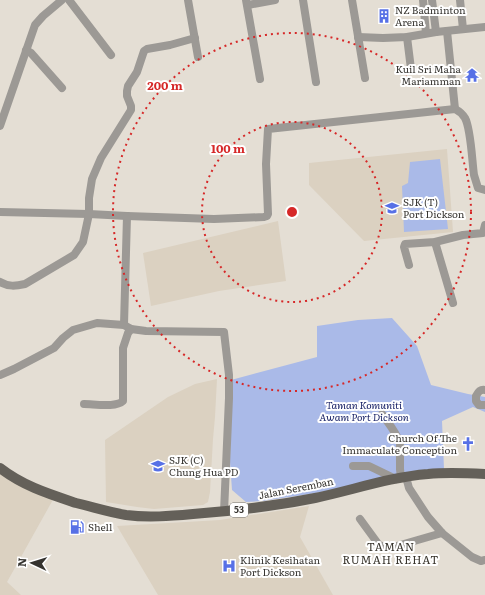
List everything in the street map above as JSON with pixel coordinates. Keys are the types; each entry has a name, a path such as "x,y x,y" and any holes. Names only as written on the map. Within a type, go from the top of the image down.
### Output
{"main road":[{"name":"Jalan Seremban","path":"0,468 25,484 41,491 107,511 127,515 148,516 224,512 265,507 315,498 401,478 427,474 448,472 485,474"}],"street":[{"path":"0,126 35,25 62,0"},
{"path":"69,0 110,56"},
{"path":"188,0 198,57"},
{"path":"260,80 247,3 275,0"},
{"path":"303,0 316,82"},
{"path":"352,0 365,78"},
{"path":"423,0 426,33"},
{"path":"432,0 436,32"},
{"path":"460,0 464,30"},
{"path":"358,37 407,37 426,33 485,27"},
{"path":"447,31 455,109"},
{"path":"407,37 411,69"},
{"path":"0,282 8,286 25,284 74,255 83,242 89,214 89,198 92,179 100,158 131,110 127,96 128,86 137,72 144,52 147,49 170,45 195,38"},
{"path":"26,50 31,53 62,88"},
{"path":"0,212 214,219 267,216 266,164 268,129 455,109 461,112 468,126 476,183 478,188 485,190"},
{"path":"84,404 111,405 120,404 123,401 123,348 128,333 127,216"},
{"path":"409,265 404,247 405,244 435,242 463,235 484,232"},
{"path":"435,242 453,304"},
{"path":"0,374 14,369 54,348 73,330 97,323 153,331 224,332 229,375 224,512"},
{"path":"485,390 478,392 476,401 480,405 485,405"},
{"path":"382,414 396,433 400,443 401,478"},
{"path":"354,466 369,466 401,478 428,517 442,533 472,557 481,561 485,560"},
{"path":"360,518 379,545 384,547 390,548 442,533"}],"shaded area":[{"name":"SJK (T) Port Dickson","path":"447,149 453,232 364,241 309,185 309,163"},
{"path":"278,221 286,281 219,291 151,306 143,253"},
{"name":"SJK (C) Chung Hua PD","path":"217,379 210,492 208,502 203,505 154,509 106,502 105,440 168,397 195,384"},
{"path":"0,468 55,496 7,582 21,595 0,595"},
{"name":"Klinik Kesihatan Port Dickson","path":"309,506 300,537 333,595 158,595 117,526 220,520"}],"green space":[{"path":"440,159 448,229 404,232 402,186 408,183 410,162"},
{"name":"Taman Komuniti Awam Port Dickson","path":"392,318 417,346 431,385 485,397 485,412 473,407 442,421 444,469 310,494 262,501 246,502 232,490 230,462 231,380 317,357 317,326 358,320"}],"place":[{"name":"NZ Badminton Arena","path":"384,16"},
{"name":"Kuil Sri Maha Mariamman","path":"472,75"},
{"name":"SJK (T) Port Dickson","path":"392,208"},
{"name":"Church Of The Immaculate Conception","path":"468,444"},
{"name":"SJK (C) Chung Hua PD","path":"158,466"},
{"name":"Shell","path":"77,527"},
{"name":"Klinik Kesihatan Port Dickson","path":"229,566"}],"district":[{"name":"TAMAN RUMAH REHAT","path":"391,553"}]}
